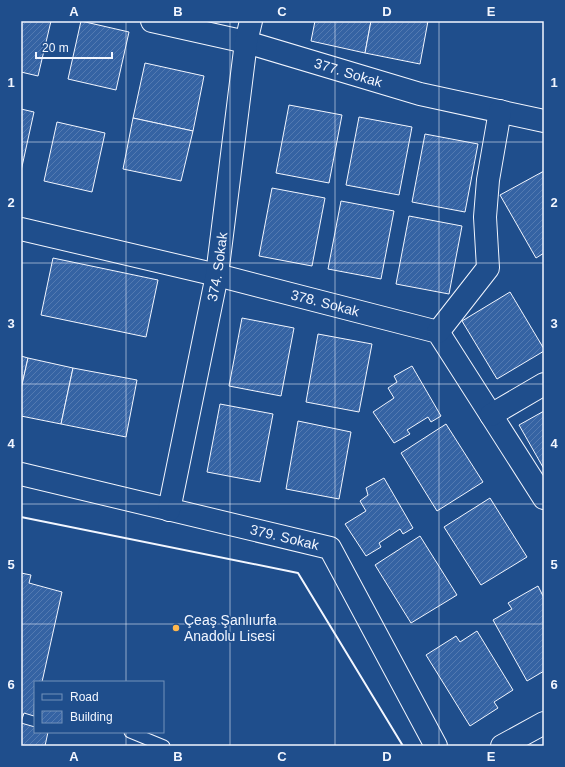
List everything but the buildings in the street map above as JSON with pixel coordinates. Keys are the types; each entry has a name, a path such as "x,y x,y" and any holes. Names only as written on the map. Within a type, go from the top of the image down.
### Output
{"street":[{"name":"377. Sokak","path":"152,21 246,42 420,94 544,121"},
{"name":"374. Sokak","path":"170,510 217,275 246,42 251,21"},
{"path":"500,111 488,180 485,217 488,268 438,332 544,498"},
{"name":"378. Sokak","path":"21,229 217,275 438,332"},
{"path":"491,415 544,384"},
{"name":"379. Sokak","path":"21,474 330,548 436,746"},
{"path":"502,746 544,723"}],"lane":[{"path":"132,733 164,746"}],"wall":[{"path":"21,517 298,573 403,746"}],"place":[{"name":"Çeaş Şanlıurfa Anadolu Lisesi","path":"176,628"}]}
